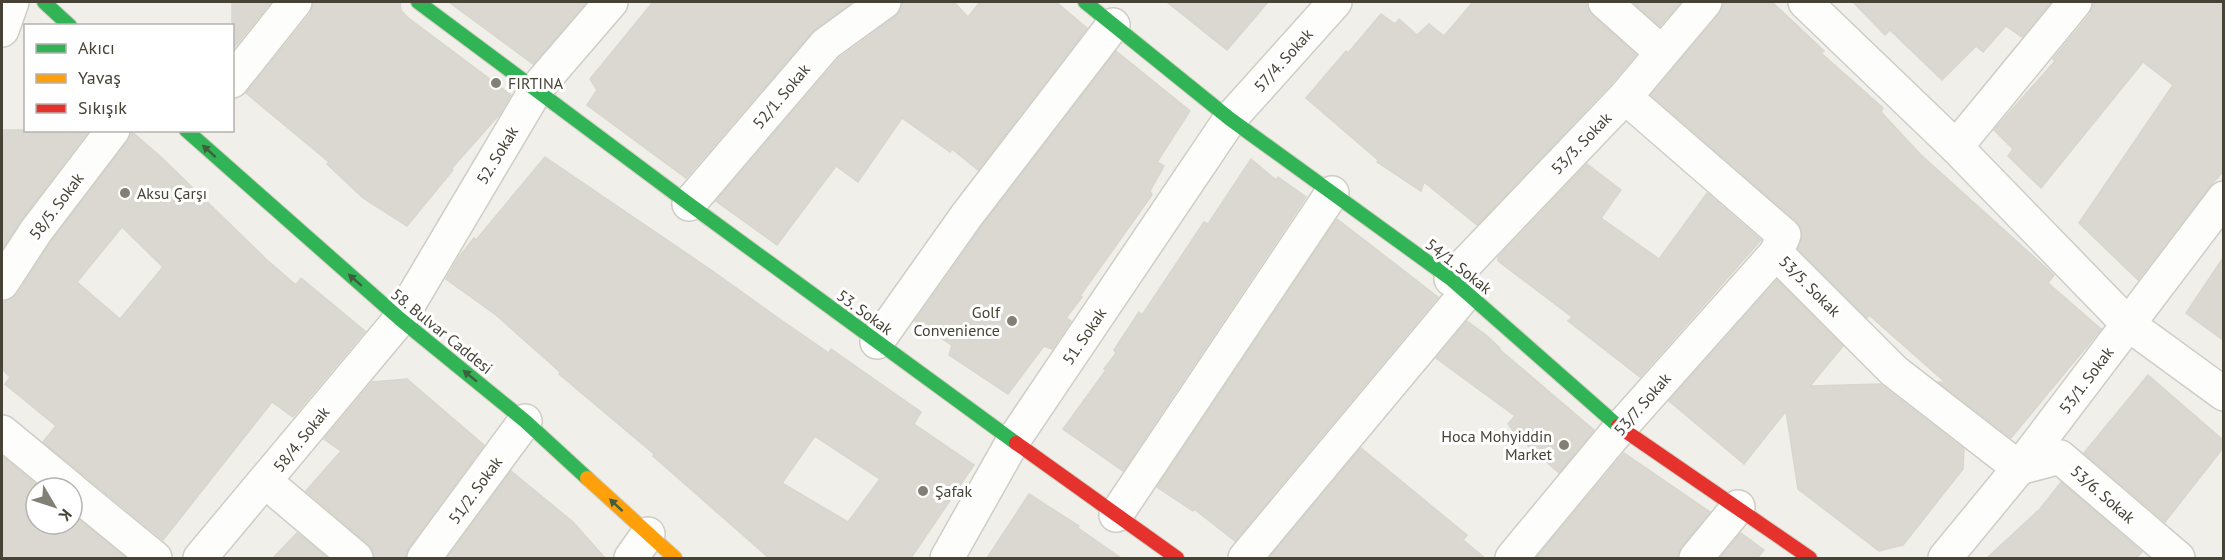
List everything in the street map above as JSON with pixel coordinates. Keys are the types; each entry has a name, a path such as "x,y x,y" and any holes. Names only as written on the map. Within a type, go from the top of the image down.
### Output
{"street":[{"path":"2,30 12,2"},
{"path":"44,2 68,24"},
{"path":"234,78 295,2"},
{"name":"53. Sokak","path":"418,2 877,342 1177,558"},
{"name":"52. Sokak","path":"400,319 537,88 611,2"},
{"name":"52/1. Sokak","path":"689,204 826,44 885,2"},
{"name":"54/1. Sokak","path":"1084,2 1230,119 1459,285 1620,428 1810,558"},
{"name":"57/4. Sokak","path":"1230,119 1335,2"},
{"path":"1605,2 1660,52"},
{"name":"53/3. Sokak","path":"1245,558 1459,285 1625,97 1660,52 1705,2"},
{"path":"1805,2 1956,147 2128,324 2223,394"},
{"path":"1956,147 2074,2"},
{"path":"877,342 967,215 1113,25"},
{"name":"53/5. Sokak","path":"1625,97 1784,235 1776,253 1894,371 2019,468"},
{"name":"51. Sokak","path":"947,558 1013,441 1230,119"},
{"name":"58/5. Sokak","path":"2,284 36,231 111,132"},
{"name":"58. Bulvar Caddesi","path":"190,132 400,319 525,421 639,546 675,558"},
{"path":"1116,515 1332,193"},
{"name":"53/1. Sokak","path":"1945,558 2019,468 2223,198"},
{"name":"53/7. Sokak","path":"1512,558 1620,428 1776,253"},
{"name":"58/4. Sokak","path":"200,558 266,482 400,319"},
{"name":"51/2. Sokak","path":"424,558 525,421"},
{"path":"2,432 55,476"},
{"name":"53/6. Sokak","path":"2019,468 2060,457 2178,558"},
{"path":"266,482 356,558"},
{"path":"84,500 155,558"},
{"path":"1696,558 1738,507"}],"building":[{"path":"232,2 271,2 234,48 234,24 232,24"},
{"path":"313,2 400,2 401,10 407,17 511,95 499,115 452,168 453,170 407,226 363,198 327,164 329,162 246,93 310,14"},
{"path":"449,2 587,2 533,64"},
{"path":"653,2 853,2 812,32 686,178 587,105 597,90 590,79"},
{"path":"903,2 954,2 968,17 980,2 1056,2 1087,28 978,170 952,149 950,152 902,118 858,182 836,166 777,245 716,201 839,58 895,17 901,10"},
{"path":"1167,2 1268,2 1227,50"},
{"path":"1473,2 1587,2 1587,8 1593,16 1636,55 1477,225 1424,182 1421,191 1377,162 1378,160 1306,98 1381,14 1395,24 1399,19 1417,35 1429,24 1444,36"},
{"path":"1633,2 1681,2 1660,26"},
{"path":"1723,2 1772,2 1824,51 1821,53 1883,108 1881,112 1920,154 2054,275 2048,283 2101,329 2011,438 1938,382 1945,382 1869,315 1867,318 1798,249 1802,232 1796,221 1651,95 1719,14"},
{"path":"1853,2 2051,2 2022,37 2006,26 1983,52 1976,46 1942,80 1890,30 1885,35"},
{"path":"2093,2 2223,2 2223,172 2138,280 2079,223 2173,85 2143,62 2041,188 2008,156 2013,149 1994,130 2055,61 2053,59 2090,14"},
{"path":"1116,51 1190,111 1157,162 1164,166 1150,191 1152,195 1080,296 1082,297 1066,318 1071,321 1052,349 1044,346 1008,394 949,355 952,345 915,321 982,226"},
{"path":"2,130 87,132 21,220 2,249"},
{"path":"132,132 296,285 301,278 365,331 293,417 272,402 163,540 43,442 56,426 5,384 10,377 2,369 2,302 18,293 51,242 128,141","holes":["122,227 163,267 120,319 77,282"]},
{"path":"545,157 829,353 831,349 921,412 914,424 974,465 911,558 769,558 653,456 654,454 559,374 560,372 496,315 446,279 459,257 474,238 476,240","holes":["815,436 880,479 848,522 782,483"]},
{"path":"1251,159 1276,180 1278,177 1306,197 1123,471 1063,429 1106,370 1104,369 1116,353 1114,350 1139,312 1142,315 1204,222 1208,224"},
{"path":"1587,164 1621,190 1601,218 1659,259 1707,193 1761,240 1640,377 1568,321 1572,317 1498,261 1498,257"},
{"path":"1337,219 1438,297 1235,541 1194,509 1193,511 1157,487"},
{"path":"2223,258 2223,340 2186,313"},
{"path":"1777,280 1843,346 1810,386 1880,384 1964,449 1963,469 1903,545 1879,551 1798,489 1786,411 1744,464 1669,401"},
{"path":"1467,321 1594,430 1559,473 1516,435 1508,424 1515,416 1436,358"},
{"path":"2148,375 2223,440 2223,448 2165,522 2084,453"},
{"path":"407,379 484,445 409,547 406,558 374,558 373,551 368,544 306,491 341,451 324,439 372,382"},
{"path":"1361,448 1467,535 1463,540 1485,558 1269,558"},
{"path":"1624,453 1710,512 1682,546 1678,558 1536,558"},
{"path":"2,456 26,476 24,536 84,536 84,524 126,558 2,558"},
{"path":"511,471 573,522 605,558 447,558"},
{"path":"2061,482 2142,552 2136,558 1987,558 2040,509"},
{"path":"1029,494 1079,526 1078,528 1121,558 987,558"},
{"path":"297,533 328,558 273,558"},
{"path":"1741,533 1764,550 1759,558 1720,558"}],"traffic: fast":[{"path":"44,2 68,24"},
{"path":"418,2 1016,443"},
{"path":"1085,2 1230,119 1451,279 1618,426"},
{"path":"188,132 400,319 525,421 587,478"}],"traffic: slow":[{"path":"587,478 675,558"}],"traffic: jam":[{"path":"1618,426 1810,558"},
{"path":"1016,443 1177,558"}],"place":[{"name":"FIRTINA","path":"496,83"},
{"name":"Aksu Çarşı","path":"125,193"},
{"name":"Golf Convenience","path":"1012,321"},
{"name":"Hoca Mohyiddin Market","path":"1564,445"},
{"name":"Şafak","path":"923,491"}]}
